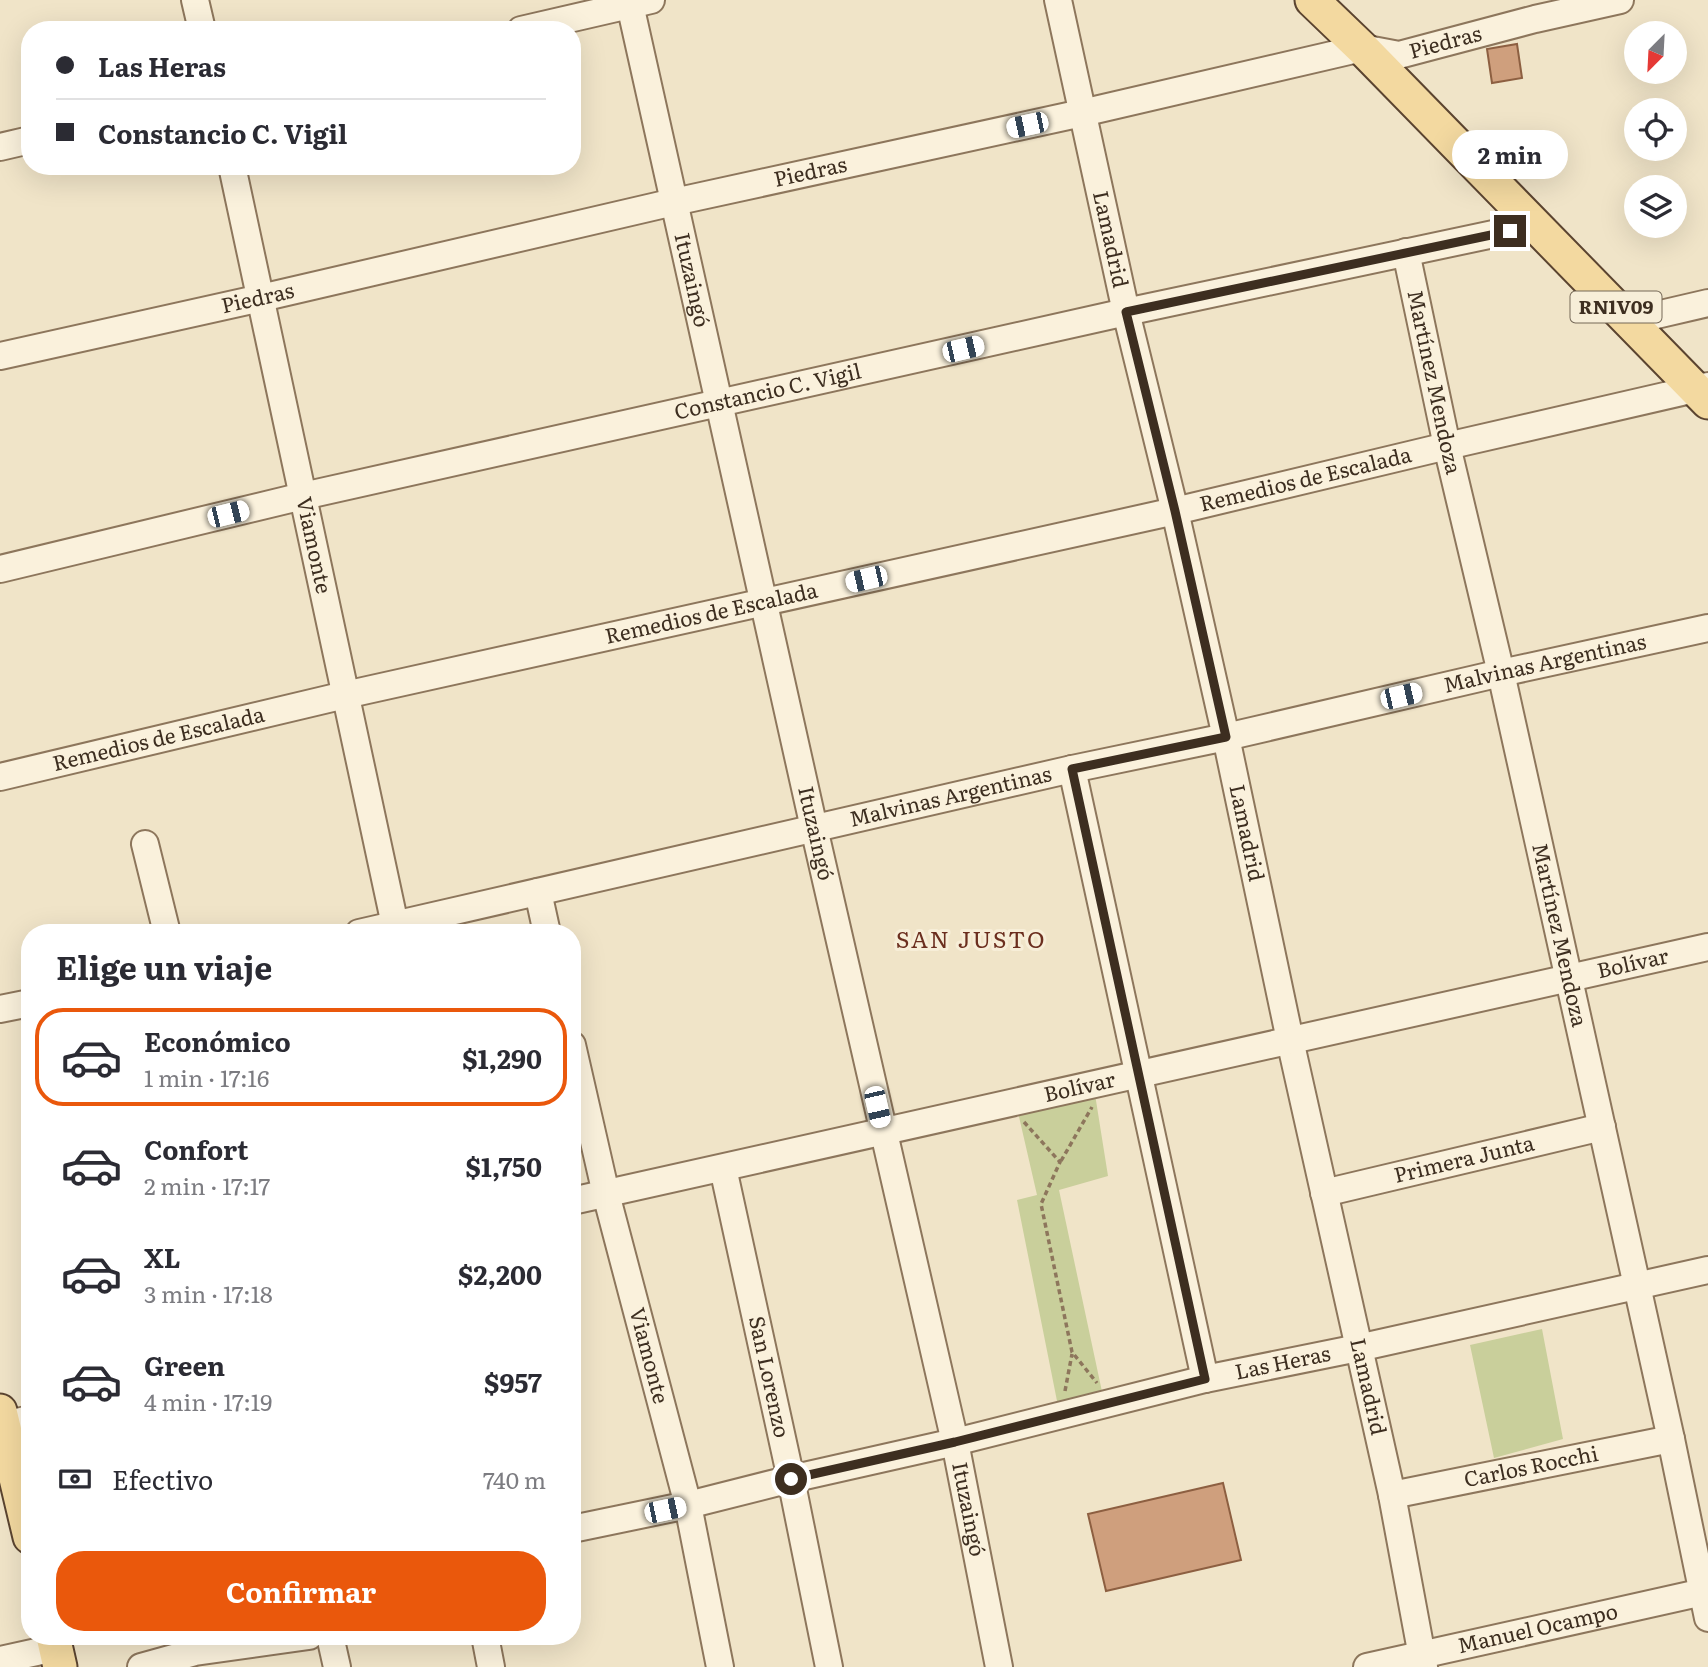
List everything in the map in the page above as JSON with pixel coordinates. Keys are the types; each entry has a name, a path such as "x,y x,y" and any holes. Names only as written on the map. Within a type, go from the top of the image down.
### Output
{"main road":[{"name":"RN1V09","path":"1312,0 1536,225 1705,388"},
{"name":"RN1V09","path":"1342,0 1399,55 1652,316 1705,388"},
{"path":"11,1418 21,1481"}],"street":[{"path":"195,0 200,21"},
{"name":"Lamadrid","path":"1058,0 1126,312 1175,511 1226,737 1290,1040 1392,1495 1423,1661"},
{"name":"Piedras","path":"0,356 1362,48 1399,55 1533,9 1620,0"},
{"path":"558,21 637,2"},
{"name":"Ituzaingó","path":"637,2 674,202 955,1442 999,1667"},
{"path":"0,147 21,142"},
{"name":"Viamonte","path":"234,175 395,924"},
{"name":"Constancio C. Vigil","path":"0,569 303,496 1126,312 1536,225"},
{"name":"Martínez Mendoza","path":"1406,252 1447,446 1501,673 1706,1600"},
{"path":"1652,316 1708,303"},
{"name":"Remedios de Escalada","path":"0,777 345,695 1175,511 1705,388"},
{"name":"Malvinas Argentinas","path":"399,924 1072,769 1708,628"},
{"path":"1072,769 1205,1379"},
{"path":"145,844 165,924"},
{"path":"538,892 545,924"},
{"name":"Bolívar","path":"581,1199 1708,947"},
{"path":"0,1009 21,1005"},
{"name":"Viamonte","path":"581,1084 606,1194 688,1505 720,1667"},
{"name":"Primera Junta","path":"1324,1193 1602,1127"},
{"name":"San Lorenzo","path":"723,1168 829,1667"},
{"name":"Las Heras","path":"581,1527 688,1505 955,1442 1205,1379 1358,1348 1708,1270"},
{"name":"Carlos Rocchi","path":"1392,1495 1671,1438"},
{"name":"Manuel Ocampo","path":"1367,1667 1423,1661 1706,1600"},
{"path":"141,1667 195,1652 245,1645"},
{"path":"332,1645 337,1667"},
{"path":"487,1645 491,1667"},
{"path":"0,1660 56,1650"}],"path":[{"path":"1064,1397 1072,1353 1041,1204 1060,1162 1093,1105"},
{"path":"1024,1122 1060,1162"},
{"path":"1072,1353 1099,1385"}],"green space":[{"path":"1094,1088 1108,1176 1059,1190 1104,1401 1059,1411 1017,1200 1037,1195 1017,1108"},
{"path":"1542,1329 1563,1439 1494,1458 1470,1345"}],"building":[{"path":"1517,44 1522,78 1492,83 1487,49"},
{"path":"1223,1483 1241,1560 1106,1591 1088,1514"}],"district":[{"name":"SAN JUSTO","path":"971,940"}],"route":[{"path":"791,1479 955,1442 1205,1379 1072,769 1226,737 1175,511 1126,312 1510,231"}]}
